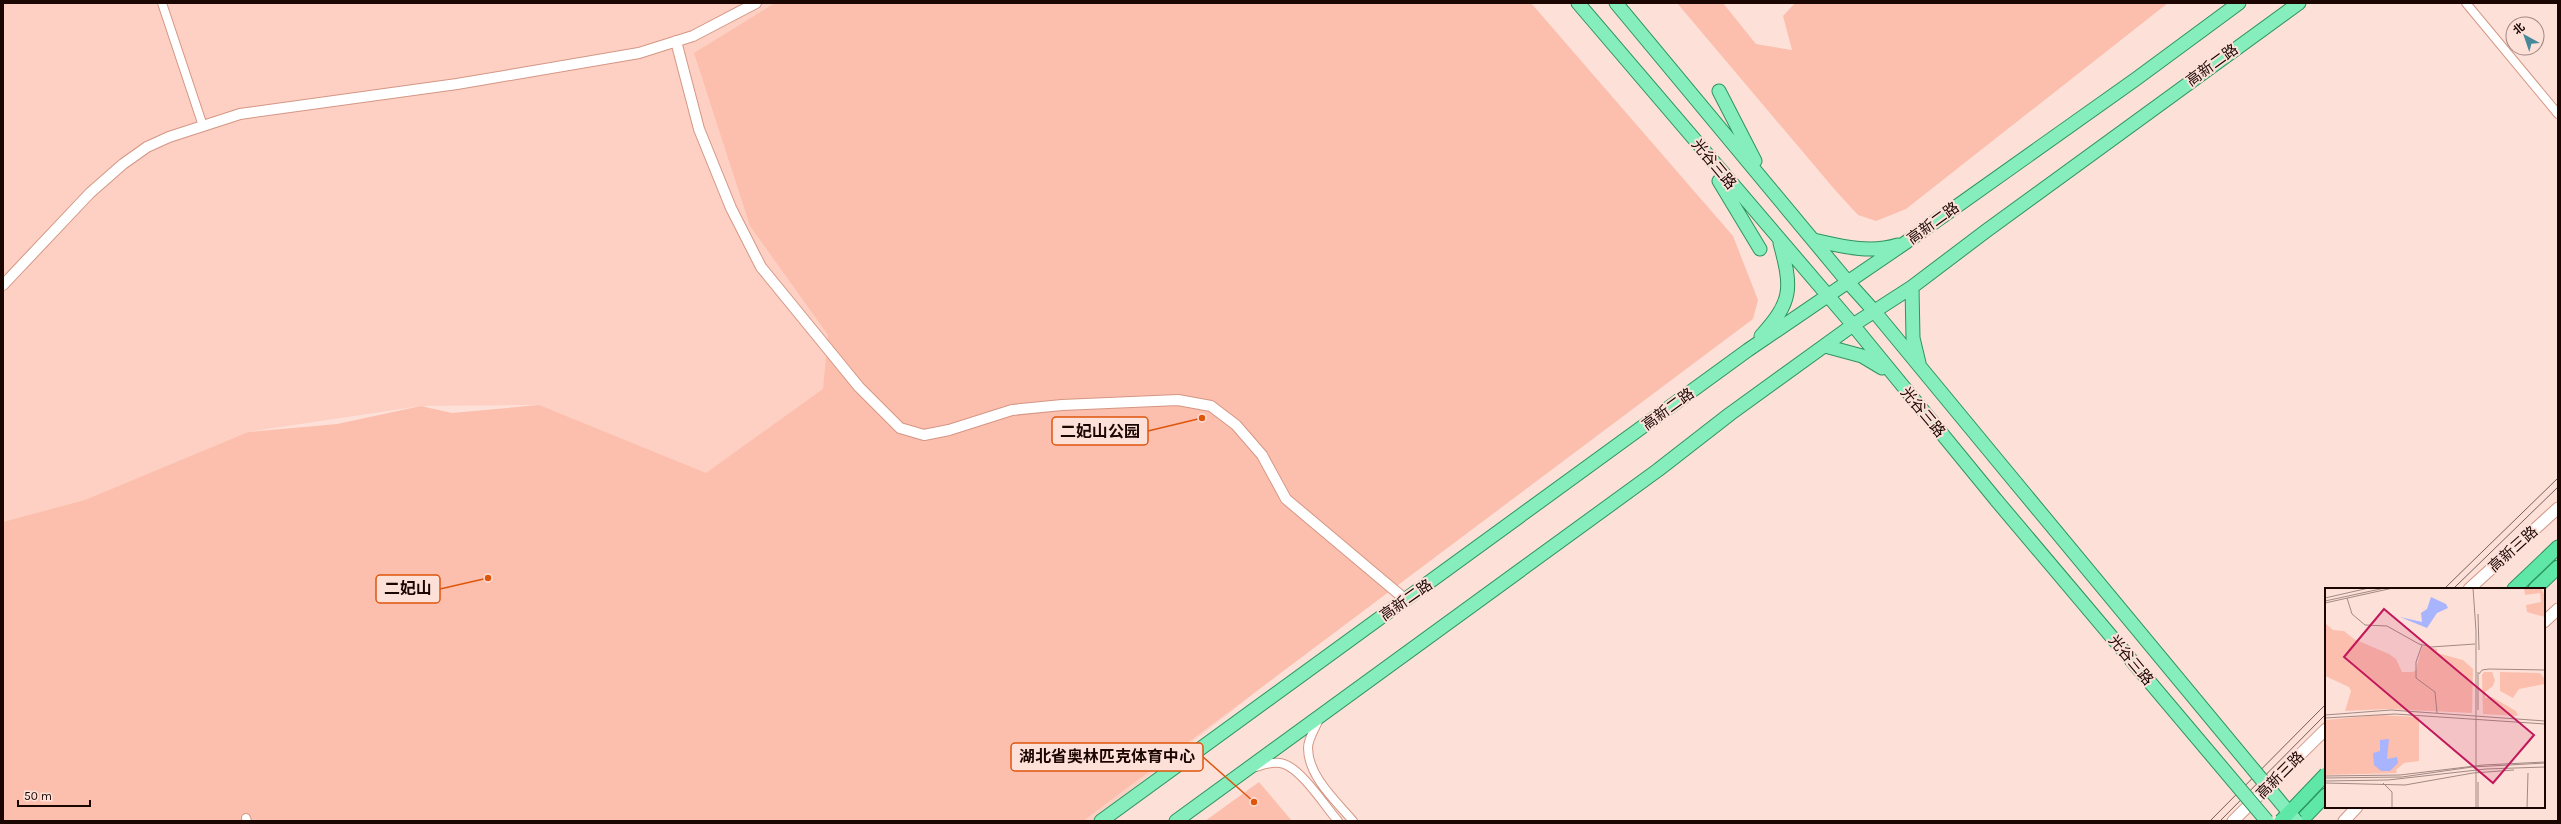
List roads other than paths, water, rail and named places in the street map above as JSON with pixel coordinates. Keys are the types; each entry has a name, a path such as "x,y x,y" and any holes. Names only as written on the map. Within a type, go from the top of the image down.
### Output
{"highway":[{"name":"高新三路","path":"2515,588 2558,547"},
{"path":"2536,588 2558,567"},
{"path":"2281,821 2325,775"},
{"path":"2301,821 2325,796"}],"main road":[{"name":"光谷三路","path":"1578,3 1778,240 1853,325 1889,372 2267,821"},
{"name":"光谷三路","path":"1616,3 1847,281 1874,310 2296,821"},
{"name":"高新二路","path":"1101,821 1748,350 1828,296 1847,281 1905,243 2239,3"},
{"name":"高新二路","path":"1176,821 1319,719 1853,325 1874,310 1912,287 1998,221 2299,3"},
{"path":"1719,91 1767,184"},
{"path":"1697,145 1760,249"},
{"path":"1748,350 1776,320 1786,303 1789,282 1778,240"},
{"path":"1814,240 1866,249 1890,248 1905,243"},
{"path":"1912,287 1913,338 1920,366"},
{"path":"1825,346 1862,356 1889,372"},
{"name":"高新三路","path":"2470,588 2558,508"},
{"path":"2545,621 2558,609"},
{"name":"高新三路","path":"2233,821 2325,730"},
{"path":"2344,821 2357,808"}],"street":[{"path":"162,3 203,126"},
{"path":"3,285 90,193 123,164 147,147 203,126 240,114 457,84 639,53 693,36 756,3"},
{"path":"2466,3 2558,114"},
{"path":"676,41 700,129 731,208 761,267 859,387 900,428 924,435 949,430 1012,410 1062,405 1178,400 1211,406 1236,425 1262,455 1286,499 1406,600"},
{"path":"1319,719 1308,746 1316,775 1353,821"},
{"path":"1247,769 1268,764 1283,764 1294,770 1338,821"}],"tram line":[{"path":"2445,588 2558,478"},
{"path":"2454,588 2558,487"},
{"path":"2210,821 2325,705"},
{"path":"2220,821 2325,715"}],"place":[{"name":"二妃山公园","path":"1202,418"},
{"name":"二妃山","path":"488,578"},
{"name":"湖北省奥林匹克体育中心","path":"1254,802"}]}
